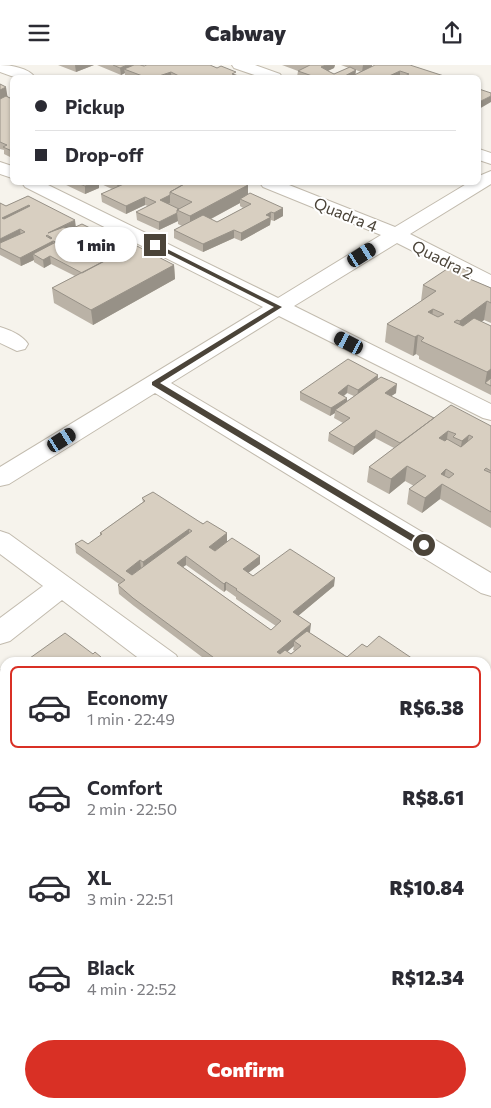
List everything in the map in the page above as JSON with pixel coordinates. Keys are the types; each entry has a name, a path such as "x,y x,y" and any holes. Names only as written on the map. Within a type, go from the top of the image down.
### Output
{"street":[{"path":"240,65 268,75"},
{"path":"0,66 22,75"},
{"path":"36,185 491,413"},
{"name":"Quadra 4","path":"274,185 395,234"},
{"path":"0,478 476,185"},
{"name":"Quadra 2","path":"395,234 491,283"},
{"path":"155,383 491,586"},
{"path":"0,540 158,657"},
{"path":"0,633 62,586"}],"building":[{"path":"113,65 127,65 120,68"},
{"path":"134,65 210,65 217,68 221,66 236,72 232,74 235,75 177,75 171,72 162,75 140,75 124,69"},
{"path":"310,65 326,65 321,67 334,74 350,67 356,70 347,75 309,75 298,71"},
{"path":"375,65 410,65 441,75 407,75 409,74 400,71 391,75 354,75"},
{"path":"0,84 6,87 0,90"},
{"path":"481,90 491,93 491,96 481,101"},
{"path":"6,96 10,98 10,150 3,147 7,145 0,142 0,99"},
{"path":"121,185 182,185 160,200 179,209 177,213 159,222 136,212 156,202 145,197 126,206 101,194"},
{"path":"182,185 248,185 190,216 177,210 192,202 170,192"},
{"path":"250,193 283,208 274,213 271,212 266,215 271,217 241,233 234,230 203,244 174,230 203,215 217,222 251,204 240,199"},
{"path":"28,196 75,220 48,233 64,227 69,230 82,224 98,232 84,239 116,255 82,273 50,256 43,260 33,254 56,242 53,241 20,258 0,248 0,243 25,232 20,229 0,239 0,203 6,206","holes":["29,205 4,219 2,218"]},
{"path":"135,245 174,265 91,310 52,288"},
{"path":"453,265 471,272 465,277 491,288 491,303 487,301 460,321 454,322 463,326 474,318 491,326 491,369 487,372 421,341 424,338 418,335 415,337 387,324 436,291 423,285","holes":["433,309 444,314 438,317 428,312"]},
{"path":"348,359 378,375 358,390 348,385 338,393 347,398 331,408 300,392"},
{"path":"381,377 397,384 385,393 434,418 400,443 376,430 354,447 329,433 350,418 335,410"},
{"path":"491,378 491,386 485,383"},
{"path":"451,405 491,426 491,471 486,468 484,470 491,473 491,512 442,484 425,498 409,489 426,476 407,466 391,479 369,467","holes":["448,431 456,434 453,437 462,441 469,435 473,437 461,447 447,439 445,441 439,438","446,469 454,474 449,478 441,474"]},
{"path":"153,492 203,524 207,521 227,533 209,547 215,551 232,538 260,556 243,569 253,576 290,549 335,578 293,612 311,624 277,652 280,654 285,650 291,654 301,646 294,641 307,631 347,657 213,657 133,598 118,585 125,580 75,544 82,540 88,544 102,534 100,533 145,501 142,498","holes":["189,529 192,531 132,575 126,571 140,560 143,562","186,556 224,584 226,582 237,589 281,621 271,630 177,563"]},
{"path":"65,633 93,654 95,652 101,657 31,657"},
{"path":"379,636 410,657 347,657 362,644 367,647"}],"route":[{"path":"155,245 279,307 155,383 424,545"}]}
